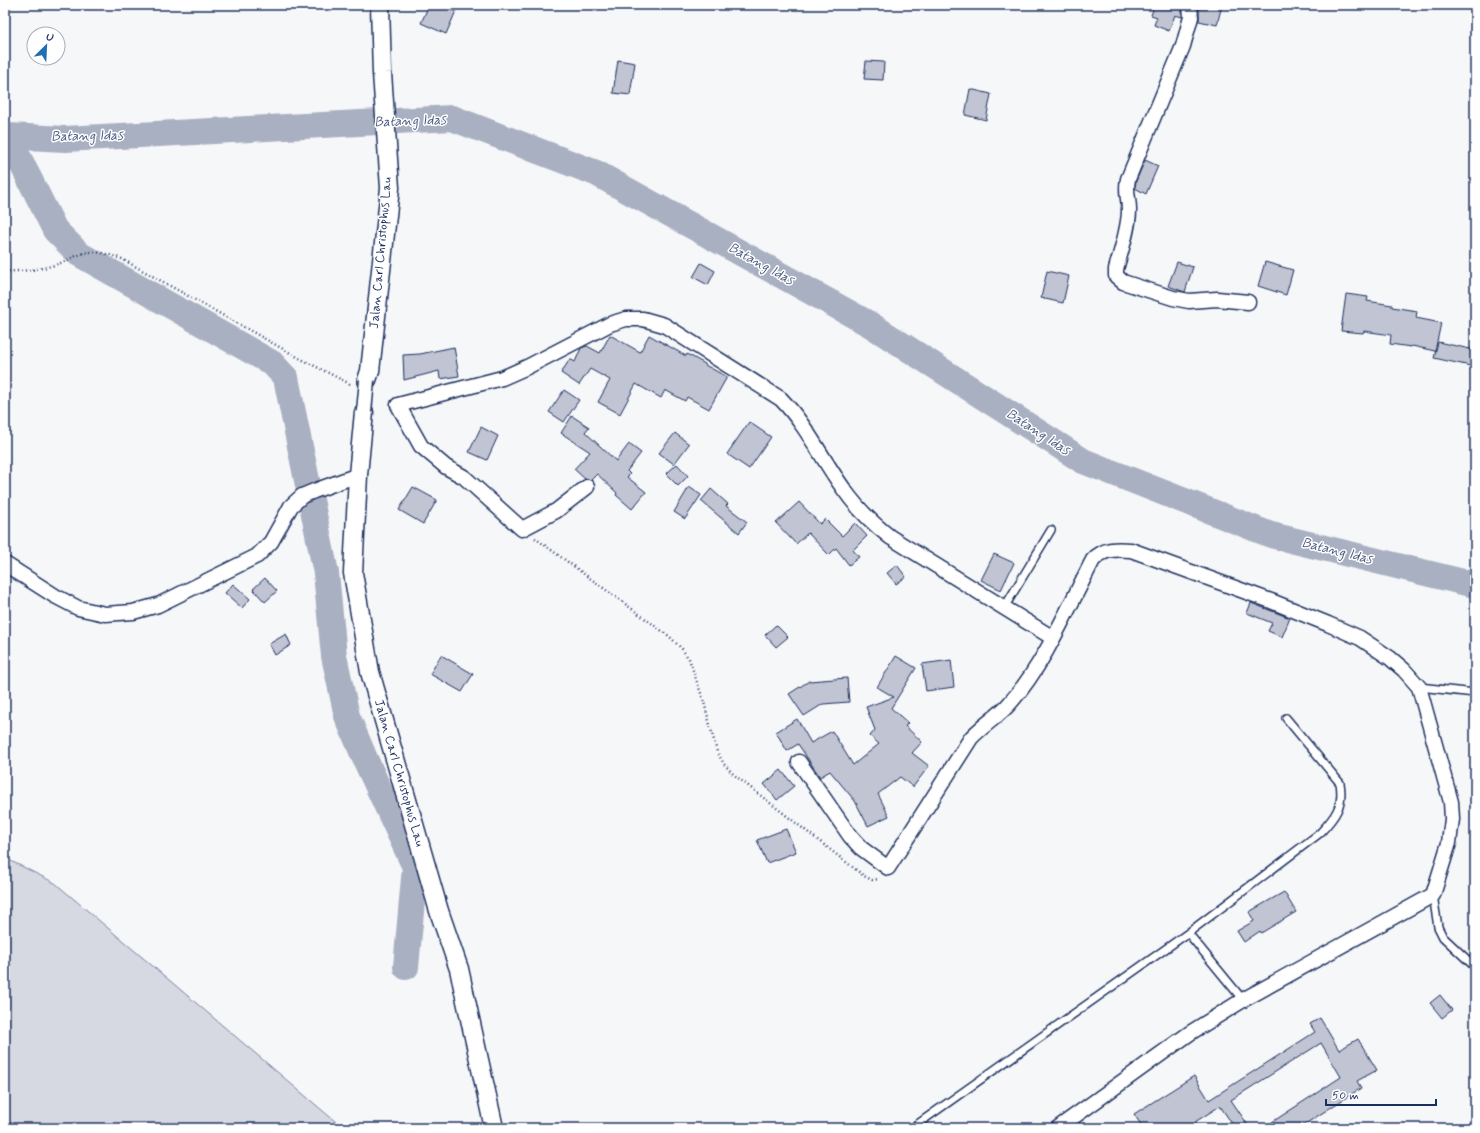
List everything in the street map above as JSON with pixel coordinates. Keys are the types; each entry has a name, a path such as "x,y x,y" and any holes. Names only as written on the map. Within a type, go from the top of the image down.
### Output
{"street":[{"name":"Jalan Carl Christophus Lau","path":"360,383 370,371 390,188 382,73 380,5"},
{"path":"1190,5 1191,17 1183,46 1128,179 1126,190 1129,210 1116,269 1116,276 1123,282 1181,300 1217,299 1248,302"},
{"path":"587,487 556,511 522,529 464,477 446,466 421,446 398,405 502,378 527,368 610,324 626,319 643,319 664,326 781,399 795,413 843,488 858,508 875,525 890,537 1053,638"},
{"path":"360,383 364,412"},
{"name":"Jalan Carl Christophus Lau","path":"364,412 358,475 353,573 370,672 439,911 459,969 494,1128"},
{"path":"5,564 55,596 78,608 105,614 133,612 158,605 256,556 271,542 292,506 308,494 358,475"},
{"path":"799,762 850,836 861,848 888,868 970,738 981,727 1009,705 1034,671 1053,638 1093,560 1098,555 1108,550 1131,550 1271,601 1360,638 1390,658 1420,687 1451,802 1452,819 1449,843 1433,895 1243,1000 1190,1034 1064,1126"}],"lane":[{"path":"1004,608 1051,530"},
{"path":"1420,687 1475,693"},
{"path":"912,1128 1188,933 1320,833 1332,820 1339,808 1342,793 1340,783 1286,718"},
{"path":"1433,895 1438,927 1443,937 1475,967"},
{"path":"1188,933 1243,1000"}],"path":[{"path":"5,271 39,268 62,263 79,254 92,252 107,253 122,259 301,359 360,383"},
{"path":"522,529 669,636 682,649 689,659 704,702 716,752 733,774 864,876 872,880 878,880 888,868"}],"shaded area":[{"path":"5,858 55,883 343,1128 5,1128"}],"building":[{"path":"429,5 441,5 456,11 446,34 421,23"},
{"path":"1152,5 1182,5 1182,17 1175,15 1169,31 1154,25 1157,17 1151,15 1153,10"},
{"path":"1199,5 1222,5 1217,25 1199,21"},
{"path":"618,60 635,63 630,95 613,93"},
{"path":"866,61 884,62 883,80 864,79"},
{"path":"970,89 991,94 986,120 965,115"},
{"path":"1145,160 1158,166 1146,194 1135,188 1136,181"},
{"path":"1177,262 1193,267 1185,292 1168,286"},
{"path":"1265,262 1293,270 1286,295 1258,286"},
{"path":"701,263 715,271 708,285 693,277"},
{"path":"1047,271 1069,276 1063,303 1041,298"},
{"path":"1346,294 1368,297 1367,301 1417,311 1416,318 1441,323 1435,351 1412,346 1390,344 1391,335 1364,331 1363,333 1341,331"},
{"path":"610,335 640,352 649,335 686,356 687,354 727,377 709,409 687,397 685,401 665,390 661,398 636,384 620,414 598,402 610,380 590,369 579,385 561,373 570,359 575,362 581,348 587,346 600,353"},
{"path":"1438,342 1475,350 1475,367 1434,358"},
{"path":"454,347 459,376 440,379 439,371 404,380 403,355 420,354"},
{"path":"564,390 579,400 564,422 549,412"},
{"path":"572,416 589,427 585,432 616,461 629,444 641,453 627,471 630,474 627,477 646,492 632,509 616,495 617,493 597,474 591,480 585,479 574,469 590,452 561,433"},
{"path":"749,422 771,437 749,469 727,454"},
{"path":"481,427 498,436 487,460 469,452"},
{"path":"675,433 689,444 674,464 659,453"},
{"path":"677,464 688,476 678,486 666,474"},
{"path":"413,487 437,500 423,524 399,510"},
{"path":"689,487 701,495 685,519 674,512"},
{"path":"711,489 728,504 726,506 747,522 739,533 701,501"},
{"path":"799,502 820,524 825,519 842,536 855,523 867,536 853,550 859,557 849,565 836,548 829,555 808,533 796,544 776,523"},
{"path":"994,554 1014,563 1001,590 981,580"},
{"path":"897,565 906,577 896,584 887,573"},
{"path":"265,578 277,591 265,602 253,589"},
{"path":"233,584 250,599 242,608 225,593"},
{"path":"1251,603 1290,618 1282,637 1268,631 1272,623 1247,613"},
{"path":"776,625 788,637 776,647 765,635"},
{"path":"286,634 291,645 275,655 269,644"},
{"path":"441,655 473,674 462,692 430,674"},
{"path":"896,656 916,668 891,708 908,723 905,726 922,742 912,753 929,766 913,787 900,777 878,794 889,816 868,826 855,801 830,771 820,777 798,744 787,751 776,732 797,719 811,743 832,731 853,765 879,744 870,736 875,730 866,707 894,697 877,687"},
{"path":"951,660 954,687 926,691 922,664"},
{"path":"847,678 849,702 823,704 804,716 789,694 809,681"},
{"path":"781,770 794,786 777,800 764,784"},
{"path":"786,829 796,852 767,863 757,840"},
{"path":"1284,892 1296,912 1261,933 1260,931 1244,942 1237,931 1254,921 1249,912"},
{"path":"1440,995 1452,1010 1442,1018 1430,1003"},
{"path":"1320,1018 1339,1050 1358,1039 1377,1070 1357,1081 1361,1088 1299,1128 1263,1128 1341,1077 1321,1043 1231,1100 1250,1128 1235,1128 1220,1106 1195,1122 1199,1128 1143,1128 1134,1114 1194,1076 1209,1100 1315,1032 1310,1024"}],"waterway":[{"name":"Batang Idas","path":"5,135 65,139 452,118 596,173 871,325 1083,461 1271,535 1475,585"},
{"path":"8,136 55,230 79,254 272,363 286,378 326,573 334,656 347,716 415,867 406,967"}]}
